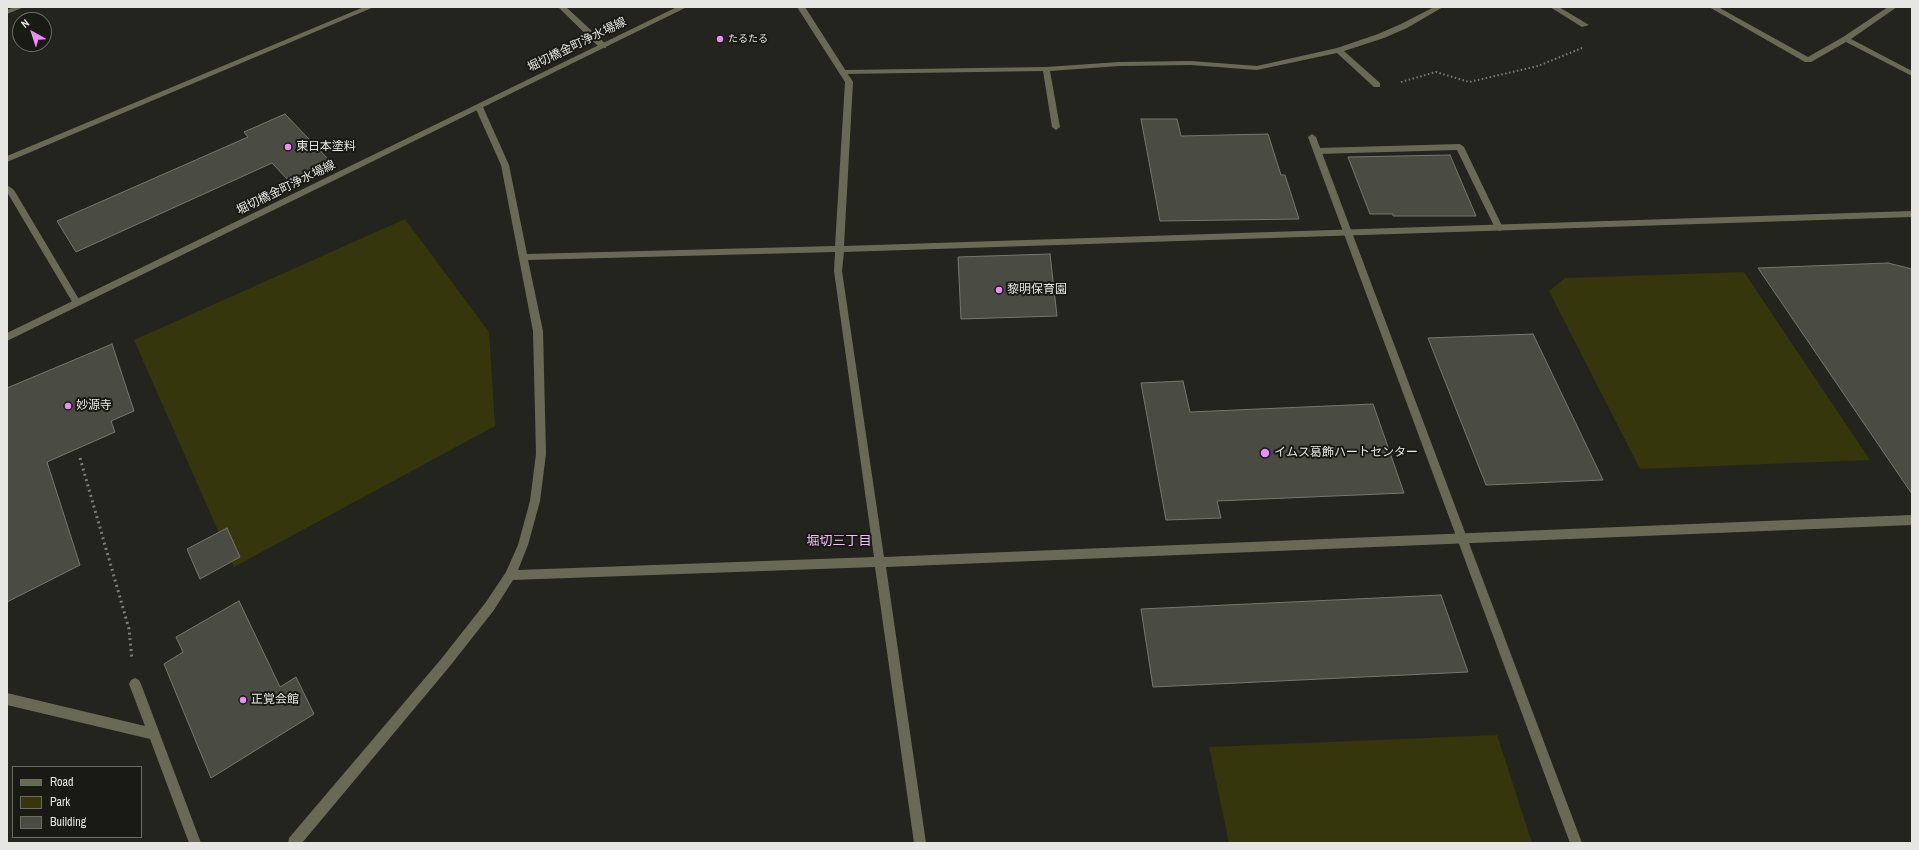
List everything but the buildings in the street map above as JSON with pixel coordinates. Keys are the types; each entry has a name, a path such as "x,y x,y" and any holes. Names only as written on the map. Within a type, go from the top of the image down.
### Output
{"street":[{"path":"7,12 20,7"},
{"path":"7,159 370,7"},
{"path":"562,7 603,46"},
{"name":"堀切橋金町浄水場線","path":"7,337 683,7"},
{"path":"801,7 849,82 838,271 920,843"},
{"path":"843,72 1046,69 1119,64 1191,63 1257,68 1339,50 1381,36 1404,26 1439,7"},
{"path":"1554,7 1585,25"},
{"path":"1713,7 1808,60 1846,39 1893,7"},
{"path":"1846,39 1912,74"},
{"path":"1339,50 1377,85"},
{"path":"1046,69 1056,127"},
{"path":"294,843 446,662 490,606 510,575 523,545 535,501 541,454 538,332 505,165 479,107"},
{"path":"1312,137 1463,537 1576,843"},
{"path":"1318,151 1460,147 1499,228"},
{"path":"7,188 10,190 77,303"},
{"path":"524,257 839,249 1912,214"},
{"path":"510,575 880,562 1463,537 1912,520"},
{"path":"135,684 195,843"},
{"path":"7,699 154,734"}],"path":[{"path":"1377,85 1380,88 1436,72 1469,82 1538,66 1592,44 1594,41 1589,27 1585,25"},
{"path":"80,458 129,629 135,684"}],"green space":[{"path":"405,219 489,332 495,426 234,567 134,340"},
{"path":"1744,272 1870,460 1640,469 1549,291 1565,278"},
{"path":"1497,735 1532,843 1229,843 1209,747"}],"place":[{"name":"たるたる","path":"720,39"},
{"name":"東日本塗料","path":"288,147"},
{"name":"黎明保育園","path":"999,290"},
{"name":"妙源寺","path":"68,406"},
{"name":"イムス葛飾ハートセンター","path":"1265,453"},
{"name":"正覚会館","path":"243,700"}],"district":[{"name":"堀切三丁目","path":"839,542"}]}
